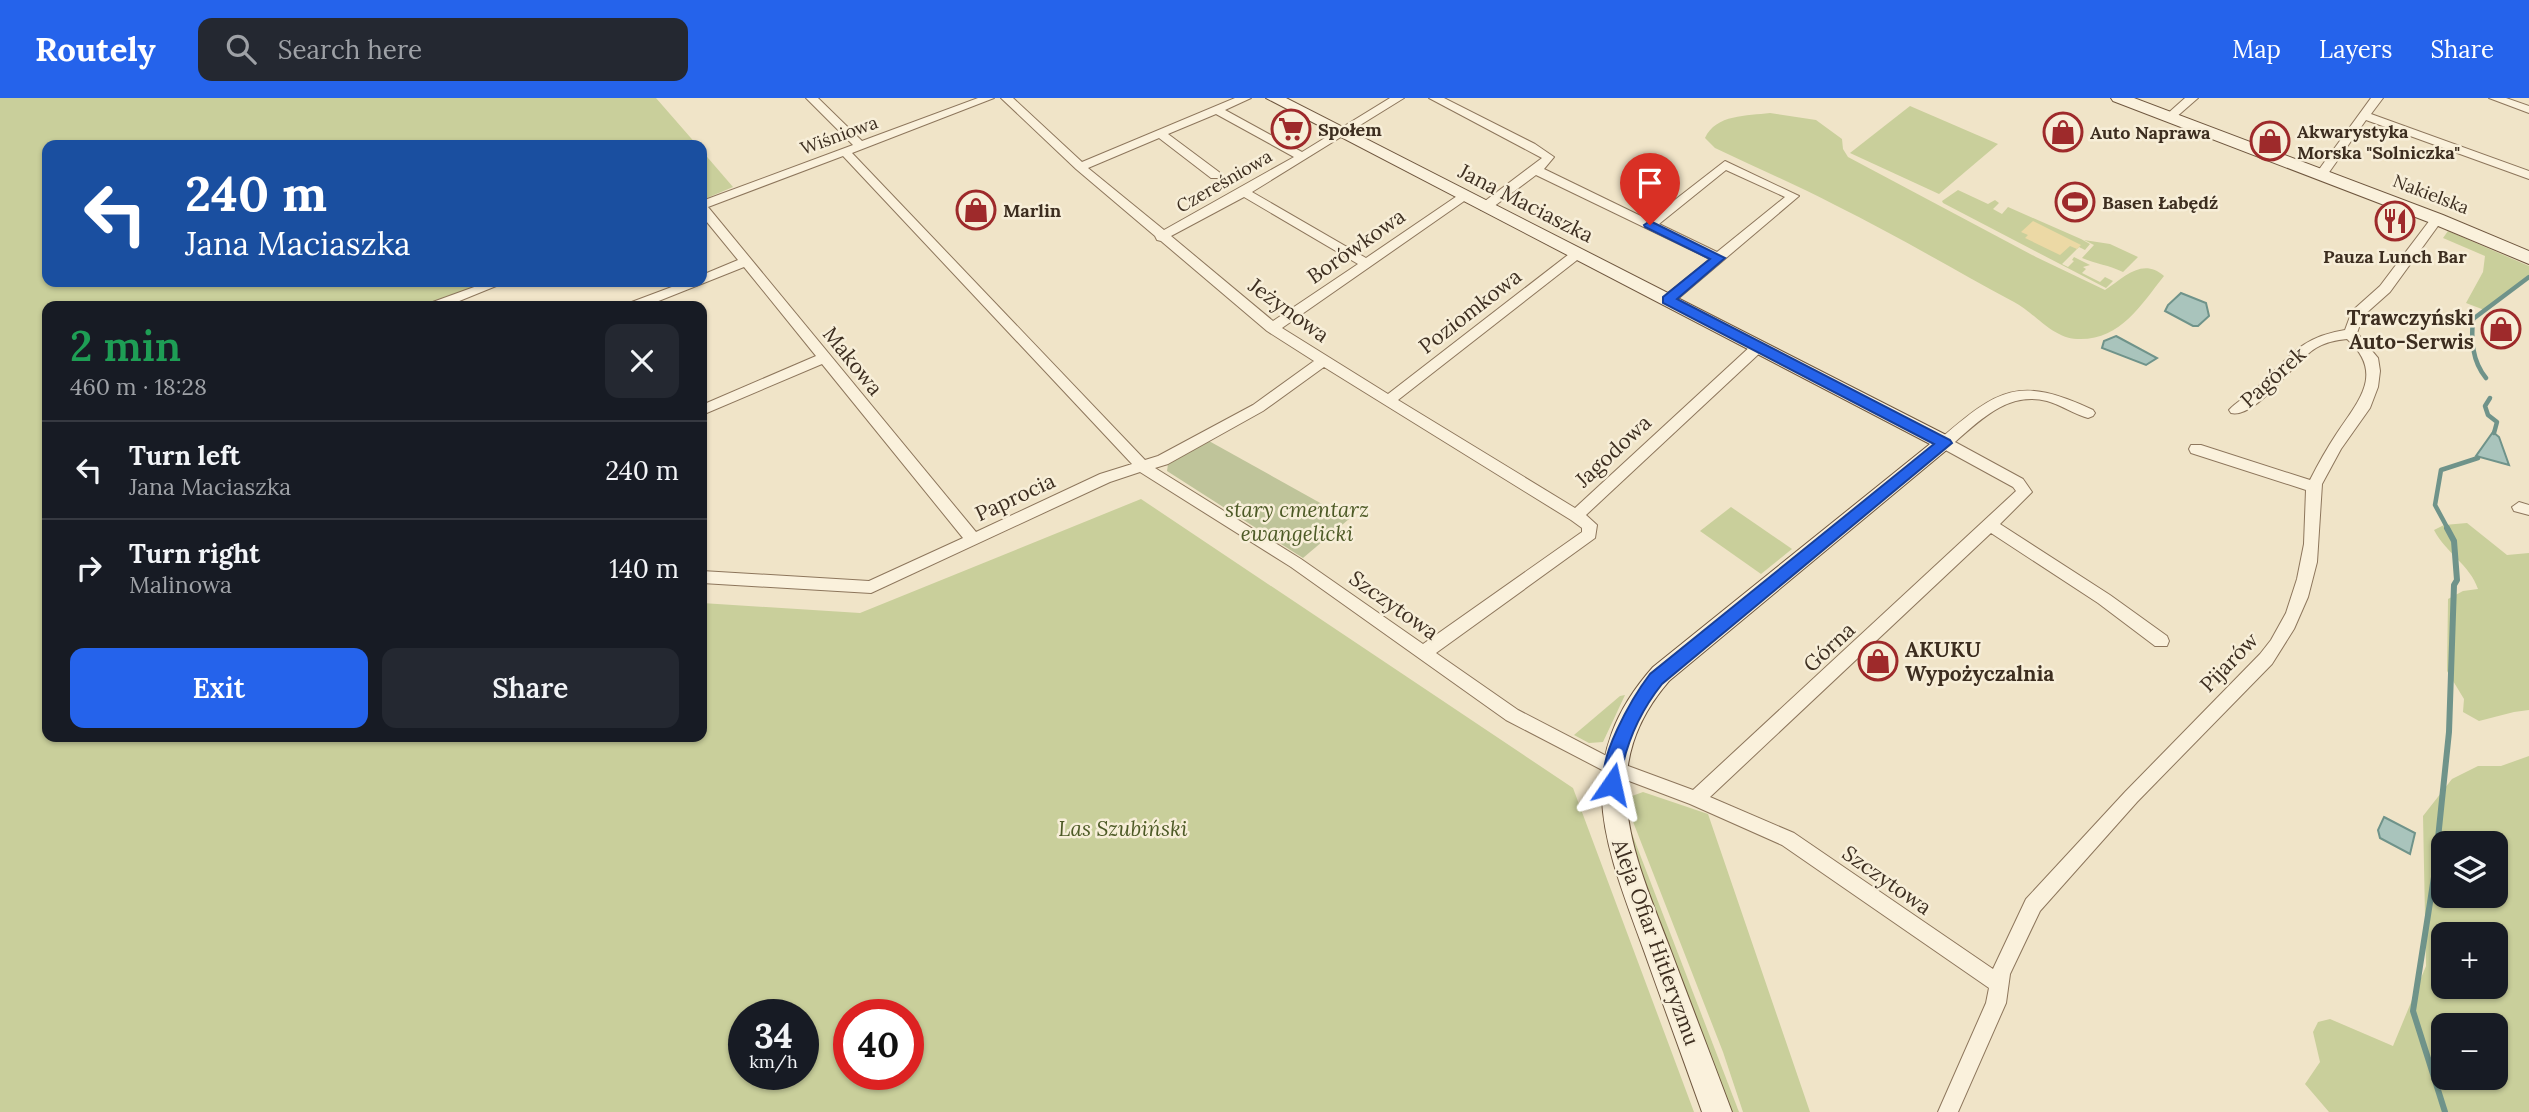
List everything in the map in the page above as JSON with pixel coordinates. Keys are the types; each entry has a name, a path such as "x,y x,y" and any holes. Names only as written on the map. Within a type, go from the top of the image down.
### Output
{"main road":[{"name":"Nakielska","path":"2119,98 2437,219 2529,258"}],"street":[{"path":"812,98 861,146"},
{"name":"Wiśniowa","path":"707,204 988,98"},
{"name":"Jeżynowa","path":"1007,98 1080,167 1272,328 1576,516"},
{"path":"1080,167 1245,98"},
{"name":"Jana Maciaszka","path":"1274,98 1945,443"},
{"name":"Czereśniowa","path":"1161,237 1244,192 1398,98"},
{"path":"1435,98 1545,155 1548,160 1485,207"},
{"path":"2170,117 2192,98"},
{"path":"2321,175 2377,98"},
{"path":"2496,98 2529,110"},
{"path":"1218,111 1301,156"},
{"path":"2364,115 2529,175"},
{"path":"1161,134 1215,175"},
{"name":"Szczytowa","path":"845,152 1144,468 1296,563 1512,715 1614,768 1696,799 1788,839 1999,984"},
{"path":"1650,225 1725,165 1793,196 1668,300"},
{"path":"1536,170 1719,258"},
{"path":"1244,192 1368,264"},
{"name":"Borówkowa","path":"1272,328 1464,197"},
{"name":"Makowa","path":"707,213 973,539"},
{"path":"2350,334 2357,314 2385,289 2437,219"},
{"name":"Poziomkowa","path":"1388,401 1577,254"},
{"path":"707,277 745,262"},
{"path":"449,301 486,287"},
{"path":"647,301 683,287"},
{"name":"Pagórek","path":"2236,410 2252,402 2293,356 2316,339 2350,334"},
{"name":"Pijarów","path":"1948,1112 1996,1003 1999,984 2012,948 2033,905 2281,641 2307,577 2314,487 2340,439 2363,410 2374,377 2371,356 2350,334"},
{"name":"Jagodowa","path":"1423,653 1586,537 1591,528 1576,516 1758,347"},
{"path":"707,408 824,358"},
{"name":"Paprocia","path":"707,577 872,587 1105,478 1144,468 1258,408 1323,361"},
{"path":"1614,768 1628,721 1656,679 1992,405 2024,393 2045,394 2088,413"},
{"name":"Górna","path":"1696,799 1990,525 2025,489 1945,443"},
{"path":"2196,449 2314,487"},
{"path":"1990,525 2104,599 2161,641"},
{"name":"Aleja Ofiar Hitleryzmu","path":"1614,768 1614,818 1621,852 1717,1112"}],"green space":[{"name":"Las Szubiński","path":"0,98 656,98 693,140 42,140 42,287 488,287 452,301 42,301 42,742 707,742 707,603 860,613 1141,499 1573,788 1694,1112 0,1112"},
{"path":"1910,106 1998,144 1939,194 1850,153"},
{"path":"1770,113 1816,120 1842,139 1843,149 1848,157 2036,257 2105,290 2126,275 2141,269 2148,268 2164,276 2128,320 2117,328 2092,338 2068,338 2052,330 2014,302 1858,216 1715,148 1705,138 1710,130 1724,120"},
{"path":"707,157 733,187 707,198"},
{"path":"1958,190 1988,204 1995,200 1999,203 1993,209 2002,214 2008,207 2090,244 2085,250 2079,247 2062,264 2068,267 2074,257 2090,265 2083,267 2086,269 2082,273 2100,282 2105,277 2113,281 2106,288 1943,203 1942,201"},
{"path":"2448,231 2529,266 2529,278 2487,311 2466,303 2483,272 2485,256 2443,238"},
{"path":"2084,240 2110,244 2138,257 2123,272 2082,258 2094,245"},
{"name":"stary cmentarz ewangelicki","path":"1209,441 1349,519 1303,558 1167,471 1168,464"},
{"path":"1731,507 1792,549 1761,574 1700,531"},
{"path":"2467,523 2507,555 2529,553 2529,710 2479,721 2463,712 2464,699 2447,671 2448,599 2463,591 2478,589 2469,573 2434,530 2444,525"},
{"path":"1625,695 1603,742 1589,743 1574,735 1620,696"},
{"path":"2529,756 2529,1112 2329,1112 2305,1084 2320,1062 2313,1032 2318,1022 2330,1019 2393,1046 2426,966 2423,816 2452,779 2478,766 2501,766"},
{"path":"1643,792 1708,814 1810,1112 1743,1112 1723,1052 1630,814 1632,796"},
{"path":"1624,813 1739,1112 1729,1112 1656,921"}],"sand":[{"path":"2033,221 2081,245 2077,249 2070,246 2060,255 2025,238 2028,235 2021,232"}],"water":[{"path":"2181,293 2206,303 2209,316 2198,326 2165,311"},
{"path":"2116,336 2157,358 2146,365 2102,348 2104,341"},
{"path":"2493,432 2499,437 2509,465 2476,456"},
{"path":"2384,817 2415,833 2410,854 2380,838 2378,830"}],"waterway":[{"path":"2486,378 2478,365 2474,350 2473,319 2529,277"},
{"path":"2490,398 2485,406 2488,415 2497,422 2494,433"},
{"path":"2448,529 2435,505 2441,470 2478,458"},
{"path":"2445,1112 2413,1011 2434,877 2449,732 2454,585 2457,580 2454,541 2447,528"}],"place":[{"name":"Społem","path":"1291,129"},
{"name":"Auto Naprawa","path":"2063,132"},
{"name":"Akwarystyka Morska \"Solniczka\"","path":"2270,141"},
{"name":"Basen Łabędź","path":"2075,202"},
{"name":"Marlin","path":"976,210"},
{"name":"Pauza Lunch Bar","path":"2395,221"},
{"name":"Trawczyński Auto-Serwis","path":"2501,329"},
{"name":"AKUKU Wypożyczalnia","path":"1878,661"}],"route":[{"path":"1612,784 1621,740 1628,721 1656,679 1945,443 1668,300 1719,258 1650,225"}]}
